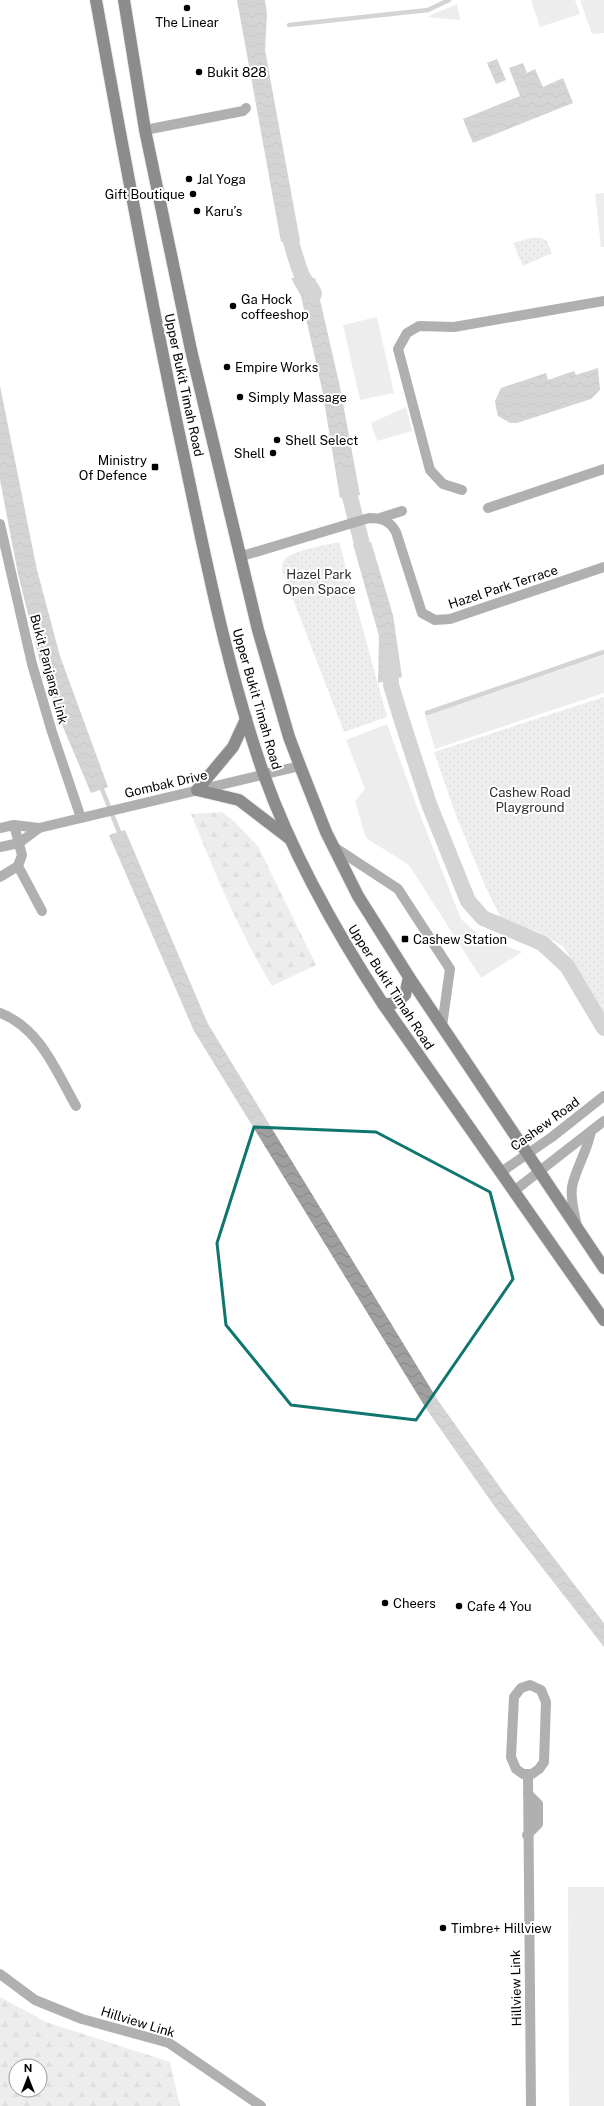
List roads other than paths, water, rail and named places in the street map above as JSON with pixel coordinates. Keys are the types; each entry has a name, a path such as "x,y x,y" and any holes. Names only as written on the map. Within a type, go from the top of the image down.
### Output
{"highway":[{"name":"Upper Bukit Timah Road","path":"96,0 170,389 233,676 265,776 291,839 326,911 383,1004 604,1320"},
{"name":"Upper Bukit Timah Road","path":"124,0 145,130 191,350 242,556 258,630 289,737 334,848 358,896 409,977 604,1268"},
{"path":"246,719 233,747 197,790 239,800 291,839"},
{"path":"383,1004 392,1004 405,995 409,977"}],"street":[{"path":"145,130 243,111 246,108"},
{"path":"462,490 443,484 430,470 398,349 407,333 419,326 454,328 604,301"},
{"path":"488,508 604,469"},
{"path":"242,556 344,525 369,518 380,518 402,511"},
{"name":"Hazel Park Terrace","path":"380,518 391,523 396,532 422,613 435,620 450,619 604,567"},
{"name":"Bukit Panjang Link","path":"0,524 32,664 52,732 81,818"},
{"name":"Gombak Drive","path":"0,828 14,825 39,828 197,790 265,776 300,766"},
{"path":"0,877 18,866 22,855 14,825"},
{"name":"Gombak Drive","path":"0,847 19,843 39,828"},
{"path":"334,848 398,889 450,969 442,1026"},
{"path":"18,866 42,911"},
{"path":"0,1013 23,1025 36,1038 76,1106"},
{"name":"Cashew Road","path":"500,1172 527,1154 604,1096"},
{"path":"514,1191 604,1121"},
{"path":"578,1230 572,1200 572,1186 589,1145 591,1131"},
{"path":"530,1686 541,1690 546,1702 544,1762 536,1772 528,1774 516,1769 511,1757 514,1697 521,1688 530,1686"},
{"name":"Hillview Link","path":"528,1774 527,1835 531,2106"},
{"name":"Hillview Link","path":"0,1974 35,2000 82,2019 169,2043 262,2106"}],"water":[{"path":"237,0 265,0 267,14 265,50 300,241 281,242"},
{"path":"497,59 506,80 496,84 487,63"},
{"path":"523,63 527,73 535,69 543,87 563,78 573,103 473,143 463,119 520,96 509,68"},
{"path":"291,278 315,278 340,387 360,495 340,498 322,389 301,296"},
{"path":"598,368 600,390 591,399 517,423 510,423 498,416 495,401 501,388 546,373 548,380 574,371 576,375"},
{"path":"0,386 37,570 60,656 108,787 91,793 63,727 40,662 18,574 0,480"},
{"path":"371,542 393,615 402,677 378,683 379,636 353,544"},
{"path":"125,830 208,1024 439,1402 507,1497 604,1623 604,1647 495,1507 427,1410 194,1031 109,835"}],"waterway":[{"path":"289,25 428,10 449,0"},
{"path":"286,220 302,276 314,294"},
{"path":"346,475 350,497 367,563"},
{"path":"427,713 604,652"},
{"path":"390,659 391,685 402,721 429,804 468,901 483,918 542,943 567,966 604,1028"},
{"path":"100,784 121,837"}],"place":[{"name":"The Linear","path":"187,8"},
{"name":"Bukit 828","path":"199,72"},
{"name":"Jal Yoga","path":"189,179"},
{"name":"Gift Boutique","path":"193,194"},
{"name":"Karu’s","path":"197,211"},
{"name":"Ga Hock coffeeshop","path":"233,306"},
{"name":"Empire Works","path":"227,367"},
{"name":"Simply Massage","path":"240,397"},
{"name":"Shell Select","path":"277,440"},
{"name":"Shell","path":"273,453"},
{"name":"Ministry Of Defence","path":"155,467"},
{"name":"Cashew Station","path":"405,939"},
{"name":"Cheers","path":"385,1603"},
{"name":"Cafe 4 You","path":"459,1606"},
{"name":"Timbre+ Hillview","path":"443,1928"}],"park label":[{"name":"Hazel Park Open Space","path":"319,582"},
{"name":"Cashew Road Playground","path":"530,800"}]}
